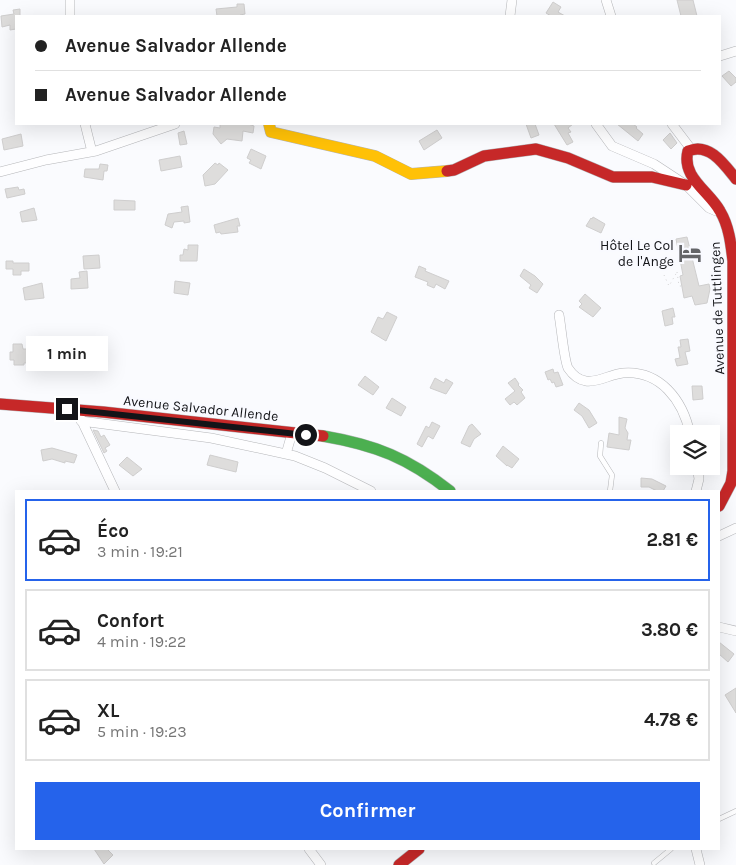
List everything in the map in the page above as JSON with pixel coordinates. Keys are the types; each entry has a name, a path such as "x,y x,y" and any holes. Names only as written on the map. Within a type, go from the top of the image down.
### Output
{"main road":[{"path":"269,125 271,132 374,156 411,174 454,170 484,156 536,149 568,158 614,177 652,176 686,185"},
{"path":"691,149 700,148 709,152 723,163 736,179"},
{"name":"Avenue de Tuttlingen","path":"691,149 686,156 686,167 720,210 731,239 733,261 734,438 731,483 720,504"},
{"name":"Avenue Salvador Allende","path":"0,397 55,408 80,416 333,438 379,449 401,457 449,490"},
{"name":"Avenue Salvador Allende","path":"0,404 25,408 55,408"},
{"path":"399,865 418,850"}],"street":[{"path":"70,0 70,15"},
{"path":"510,15 512,0"},
{"path":"606,0 611,15"},
{"path":"721,56 736,52"},
{"path":"86,125 92,152"},
{"path":"0,172 46,160 92,152 172,125"},
{"path":"597,125 612,146 654,164 686,185 709,208 716,211 720,210"},
{"path":"673,125 691,149"},
{"path":"559,314 567,367 577,378 588,382 622,373 639,374 662,383 679,404 687,425"},
{"path":"80,416 211,438 295,456 369,490"},
{"path":"80,416 115,490"},
{"path":"286,454 292,433"},
{"path":"696,490 700,479 699,475"},
{"path":"720,536 736,528"},
{"path":"720,626 736,631"},
{"path":"310,850 321,865"},
{"path":"696,850 700,865"}],"lane":[{"path":"601,443 600,456 612,475 610,490"},
{"path":"720,818 736,810"},
{"path":"654,862 670,850"}],"path":[{"path":"664,265 664,275 669,286 677,272 679,286 685,286"}],"building":[{"path":"677,0 693,0 697,15 681,15"},
{"path":"553,2 561,7 558,12 563,15 549,15 546,13"},
{"path":"237,4 244,4 245,14 217,15 216,9 237,7"},
{"path":"20,9 20,15 15,15 15,29 10,30 10,25 2,27 1,16 14,14 13,10"},
{"path":"729,71 736,78 736,82 731,86 722,76"},
{"path":"220,125 254,126 253,133 243,131 242,141 227,139 221,144 213,134 214,127 220,128"},
{"path":"526,125 535,125 539,135 531,138"},
{"path":"555,125 572,125 568,128 571,132 568,133 573,142 567,145"},
{"path":"618,125 634,125 637,127 643,134 638,141"},
{"path":"437,130 442,138 424,150 419,141"},
{"path":"184,131 187,144 180,145 178,133"},
{"path":"670,133 677,143 671,149 663,140"},
{"path":"21,134 23,146 4,150 2,139"},
{"path":"251,149 266,156 261,169 249,163 251,160 247,158"},
{"path":"180,156 182,167 161,171 159,160"},
{"path":"215,163 218,165 219,163 228,170 215,184 205,186 203,175"},
{"path":"100,164 108,165 107,171 104,171 103,180 84,177 85,169 99,169"},
{"path":"18,187 19,190 24,189 25,194 7,198 5,189"},
{"path":"114,200 135,201 135,210 114,210"},
{"path":"188,206 190,222 174,222 172,228 165,225 168,214 182,212 181,207"},
{"path":"34,208 37,220 22,222 20,212"},
{"path":"593,217 605,224 601,233 586,226"},
{"path":"238,218 240,226 237,226 238,232 216,233 214,225"},
{"path":"687,237 699,286 709,284 710,289 707,303 695,305 692,296 684,298 680,276 683,275 676,239"},
{"path":"188,245 198,245 197,261 180,261 180,255 183,255 184,249 188,250"},
{"path":"99,255 100,268 84,269 83,256"},
{"path":"6,261 29,263 29,271 21,271 21,275 13,275 13,269 6,269"},
{"path":"419,266 426,269 425,271 449,281 445,289 436,284 434,288 427,285 428,282 415,277"},
{"path":"524,269 543,284 537,293 529,288 531,285 520,276"},
{"path":"87,271 88,288 71,289 71,279 80,278 79,272"},
{"path":"175,281 190,283 188,295 174,293"},
{"path":"42,283 44,298 25,300 23,288"},
{"path":"585,294 601,308 593,317 579,307 582,304 579,301"},
{"path":"673,308 675,317 672,317 673,324 665,326 662,311"},
{"path":"387,312 397,317 386,341 371,332 378,317 383,319"},
{"path":"688,339 690,351 685,352 688,364 677,366 675,359 680,358 678,347 681,347 680,340"},
{"path":"13,344 22,344 23,349 47,349 47,354 62,353 62,359 14,365 14,360 10,360"},
{"path":"553,369 554,373 558,372 563,385 556,387 554,382 552,383 550,379 548,380 545,372"},
{"path":"365,376 379,387 373,395 358,385"},
{"path":"435,378 444,383 446,379 453,383 446,394 430,388"},
{"path":"515,378 523,390 521,392 525,398 517,405 514,402 510,405 505,399 515,391 508,383"},
{"path":"692,386 702,386 703,399 693,400"},
{"path":"392,398 406,407 401,416 386,408"},
{"path":"579,403 589,410 597,423 589,428 582,416 574,410"},
{"path":"619,417 627,419 625,428 628,433 627,440 631,440 629,450 607,447 609,433 619,435"},
{"path":"432,422 440,426 433,439 428,436 422,447 417,444 426,426 429,428"},
{"path":"472,424 481,434 474,439 470,447 461,443 469,426"},
{"path":"93,430 98,431 101,437 104,435 110,445 105,448 107,451 104,453"},
{"path":"503,446 519,459 512,468 496,456"},
{"path":"52,448 77,455 74,463 65,461 65,463 52,459 43,461 41,450"},
{"path":"210,455 238,462 236,472 207,465"},
{"path":"127,457 142,469 133,476 119,465"},
{"path":"641,478 652,479 666,486 664,490 641,487"},
{"path":"720,643 734,654 728,662 720,655"},
{"path":"736,688 736,713 725,695"},
{"path":"95,850 108,850 113,855 104,864"}],"traffic: fast":[{"path":"323,436 391,454 420,470 449,490"}],"traffic: slow":[{"path":"269,125 271,132 375,156 411,174 447,171"}],"traffic: jam":[{"path":"447,171 454,170 484,156 536,149 568,158 613,177 652,177 686,185"},
{"path":"720,504 731,483 733,471 733,261 726,223 720,211 688,169 688,151 703,149 709,152 721,161 736,179"},
{"path":"0,404 103,412 323,436"},
{"path":"399,865 418,850"}],"place":[{"name":"Hôtel Le Col de l'Ange","path":"690,253"}],"route":[{"path":"67,409 306,435"}]}
